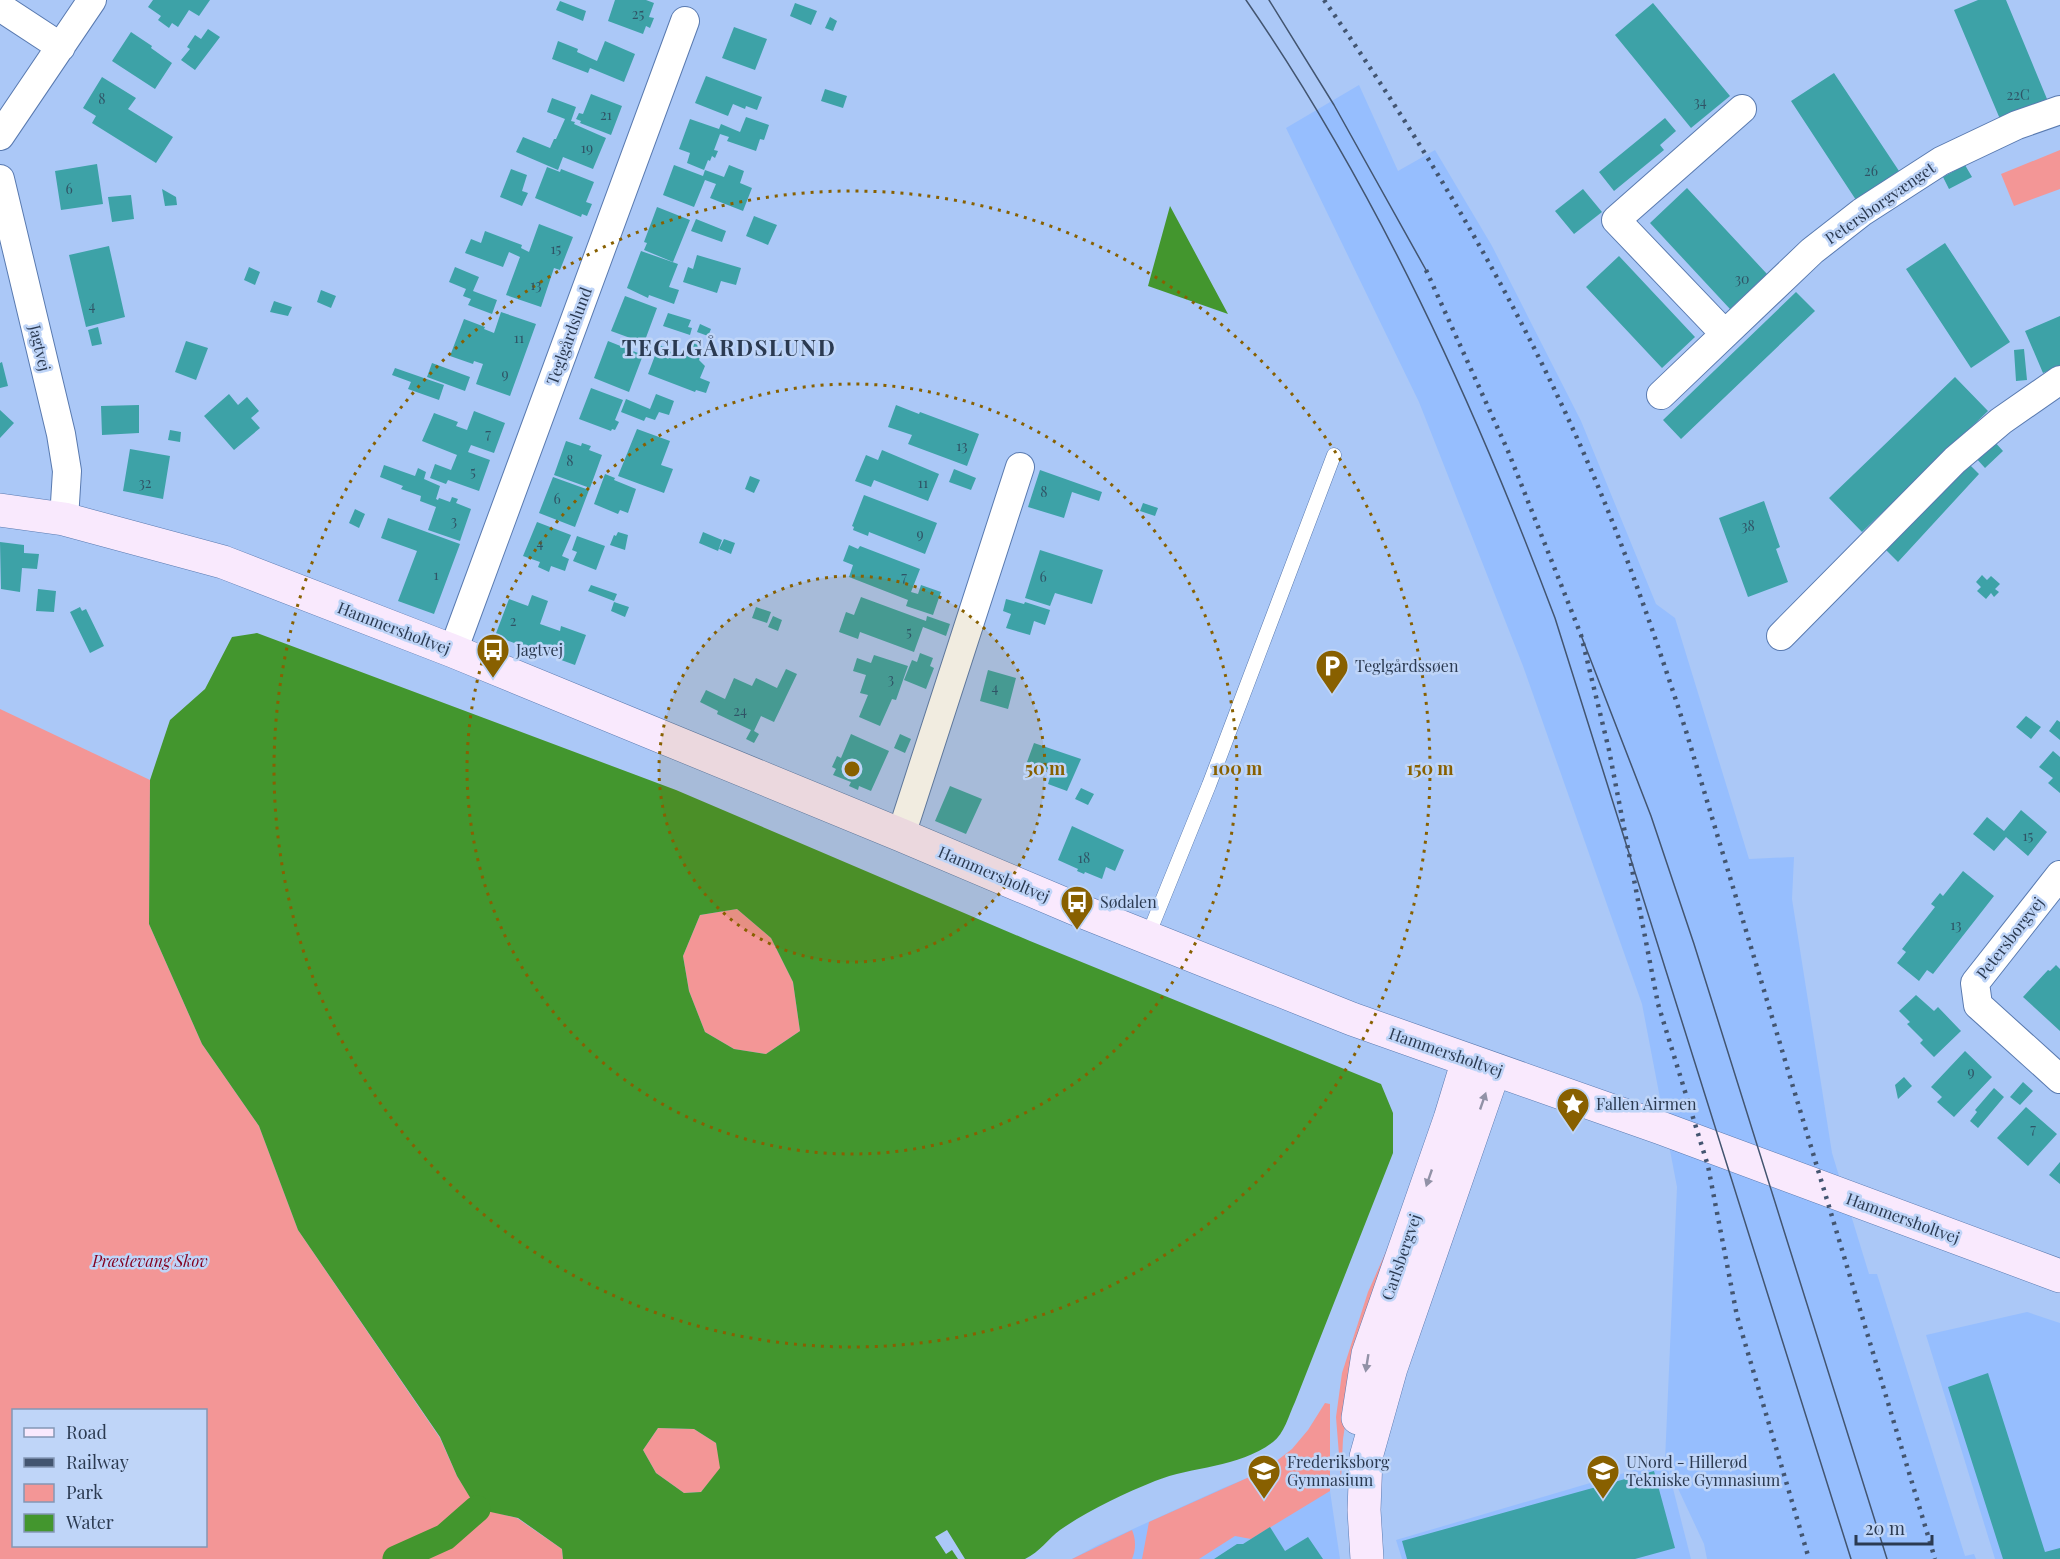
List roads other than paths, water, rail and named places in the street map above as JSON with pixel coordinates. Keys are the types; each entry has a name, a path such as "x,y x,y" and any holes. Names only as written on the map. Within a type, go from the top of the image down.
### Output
{"street":[{"path":"0,136 93,0"},
{"path":"0,7 61,47"},
{"name":"Teglgårdslund","path":"453,651 685,21"},
{"path":"1725,334 1616,220 1742,109"},
{"name":"Petersborgvænget","path":"1662,395 1812,251 1862,212 1941,161 2017,125 2060,110"},
{"name":"Jagtvej","path":"0,179 61,434 67,471 64,519"},
{"path":"1781,636 1955,460 2001,422 2060,380"},
{"path":"901,835 1020,466"},
{"name":"Hammersholtvej","path":"0,510 64,519 223,562 453,651 1147,938 1353,1019 1661,1128 2060,1276"},
{"name":"Petersborgvej","path":"2060,875 1975,983 1978,1005 2060,1079"},
{"name":"Carlsbergvej","path":"1367,1559 1364,1510 1366,1457 1481,1065"}],"lane":[{"path":"1147,938 1209,785 1334,455"}],"water":[{"path":"1170,206 1228,314 1148,286"},
{"path":"257,633 676,790 1030,941 1381,1084 1393,1113 1393,1153 1295,1402 1277,1439 1260,1451 1246,1457 1170,1476 1106,1503 1060,1530 1025,1559 563,1559 562,1549 518,1518 477,1509 457,1476 440,1437 298,1230 259,1126 202,1044 149,924 150,780 170,720 205,689 232,637","holes":["737,909 771,938 793,982 800,1031 766,1054 734,1049 705,1032 689,991 683,956 700,915","658,1428 694,1429 716,1443 720,1468 701,1492 684,1493 656,1473 643,1450"]}],"waterway":[{"path":"396,1559 445,1537 477,1509"}],"tram line":[{"path":"1246,0 1294,72 1380,222 1456,378 1524,538 1555,618 1851,1559"},
{"path":"1269,0 1334,105 1426,270"},
{"path":"1581,635 1651,816 1694,944 1887,1559"}],"railway":[{"path":"1324,0 1438,175 1507,296 1569,420 1609,514 1644,607 1686,731 1935,1559"},
{"path":"1426,270 1508,451 1581,635 1609,750 1658,1004 1708,1166 1737,1316 1809,1559"}],"place":[{"name":"Jagtvej","path":"493,679"},
{"name":"Teglgårdssøen","path":"1332,695"},
{"name":"Sødalen","path":"1077,931"},
{"name":"Fallen Airmen","path":"1573,1133"},
{"name":"Frederiksborg Gymnasium","path":"1264,1500"},
{"name":"UNord - Hillerød Tekniske Gymnasium","path":"1603,1500"}],"district":[{"name":"TEGLGÅRDSLUND","path":"729,348"}],"park label":[{"name":"Præstevang Skov","path":"150,1261"}]}
